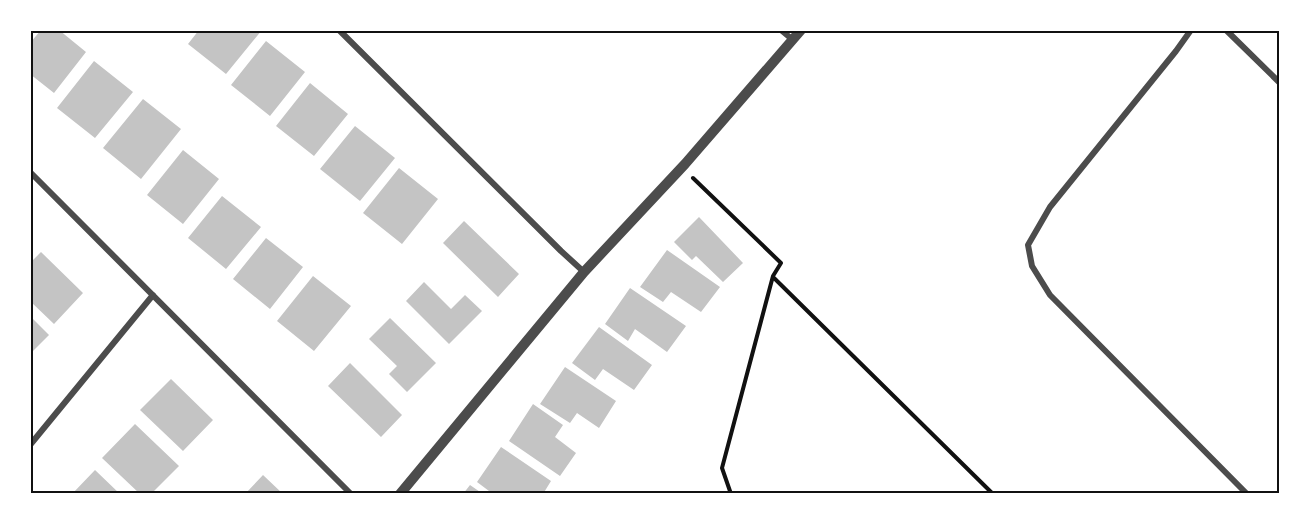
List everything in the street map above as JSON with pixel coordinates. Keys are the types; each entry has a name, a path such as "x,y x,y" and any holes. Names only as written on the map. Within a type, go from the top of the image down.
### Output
{"street":[{"path":"339,30 584,272"},
{"path":"781,30 793,40"},
{"path":"400,494 584,272 685,164 801,30"},
{"path":"1191,30 1050,207 1028,245 1032,266 1050,296 1247,494"},
{"path":"1226,30 1280,83"},
{"path":"30,172 351,494"},
{"path":"30,445 153,296"}],"path":[{"path":"685,164 691,175 781,263 773,276 722,468 731,494"},
{"path":"773,276 993,494"}],"building":[{"path":"41,30 59,30 86,52 54,93 30,74 30,43"},
{"path":"199,30 262,30 226,74 188,44"},
{"path":"266,41 305,72 270,116 231,85"},
{"path":"94,61 133,92 95,138 57,108"},
{"path":"310,83 348,114 314,156 276,126"},
{"path":"143,99 181,129 141,179 103,148"},
{"path":"355,126 395,158 360,201 320,169"},
{"path":"183,150 219,179 183,224 147,195"},
{"path":"399,168 438,199 402,244 363,213"},
{"path":"222,196 261,227 226,269 188,238"},
{"path":"699,217 743,263 723,282 696,256 692,260 674,242"},
{"path":"464,221 519,274 498,297 443,243"},
{"path":"266,238 303,267 270,309 233,279"},
{"path":"667,250 720,287 701,312 671,292 663,302 640,287"},
{"path":"41,252 83,293 54,324 30,301 30,263"},
{"path":"313,276 351,306 314,351 277,321"},
{"path":"424,282 451,309 465,295 482,311 449,344 406,301"},
{"path":"630,288 686,326 667,352 635,329 628,341 605,324"},
{"path":"30,316 49,335 30,354"},
{"path":"390,318 436,363 407,392 389,374 397,366 369,339"},
{"path":"599,327 652,365 634,390 603,369 595,380 572,363"},
{"path":"350,363 402,415 381,437 328,386"},
{"path":"565,367 616,401 599,428 577,413 570,423 540,404"},
{"path":"171,379 213,420 183,451 140,410"},
{"path":"533,404 563,425 555,437 576,453 560,476 509,441"},
{"path":"135,424 179,466 151,494 140,494 102,458"},
{"path":"501,447 551,481 543,494 493,494 477,482"},
{"path":"95,470 120,494 72,494"},
{"path":"263,475 283,494 245,494"},
{"path":"470,485 483,494 463,494"}]}
